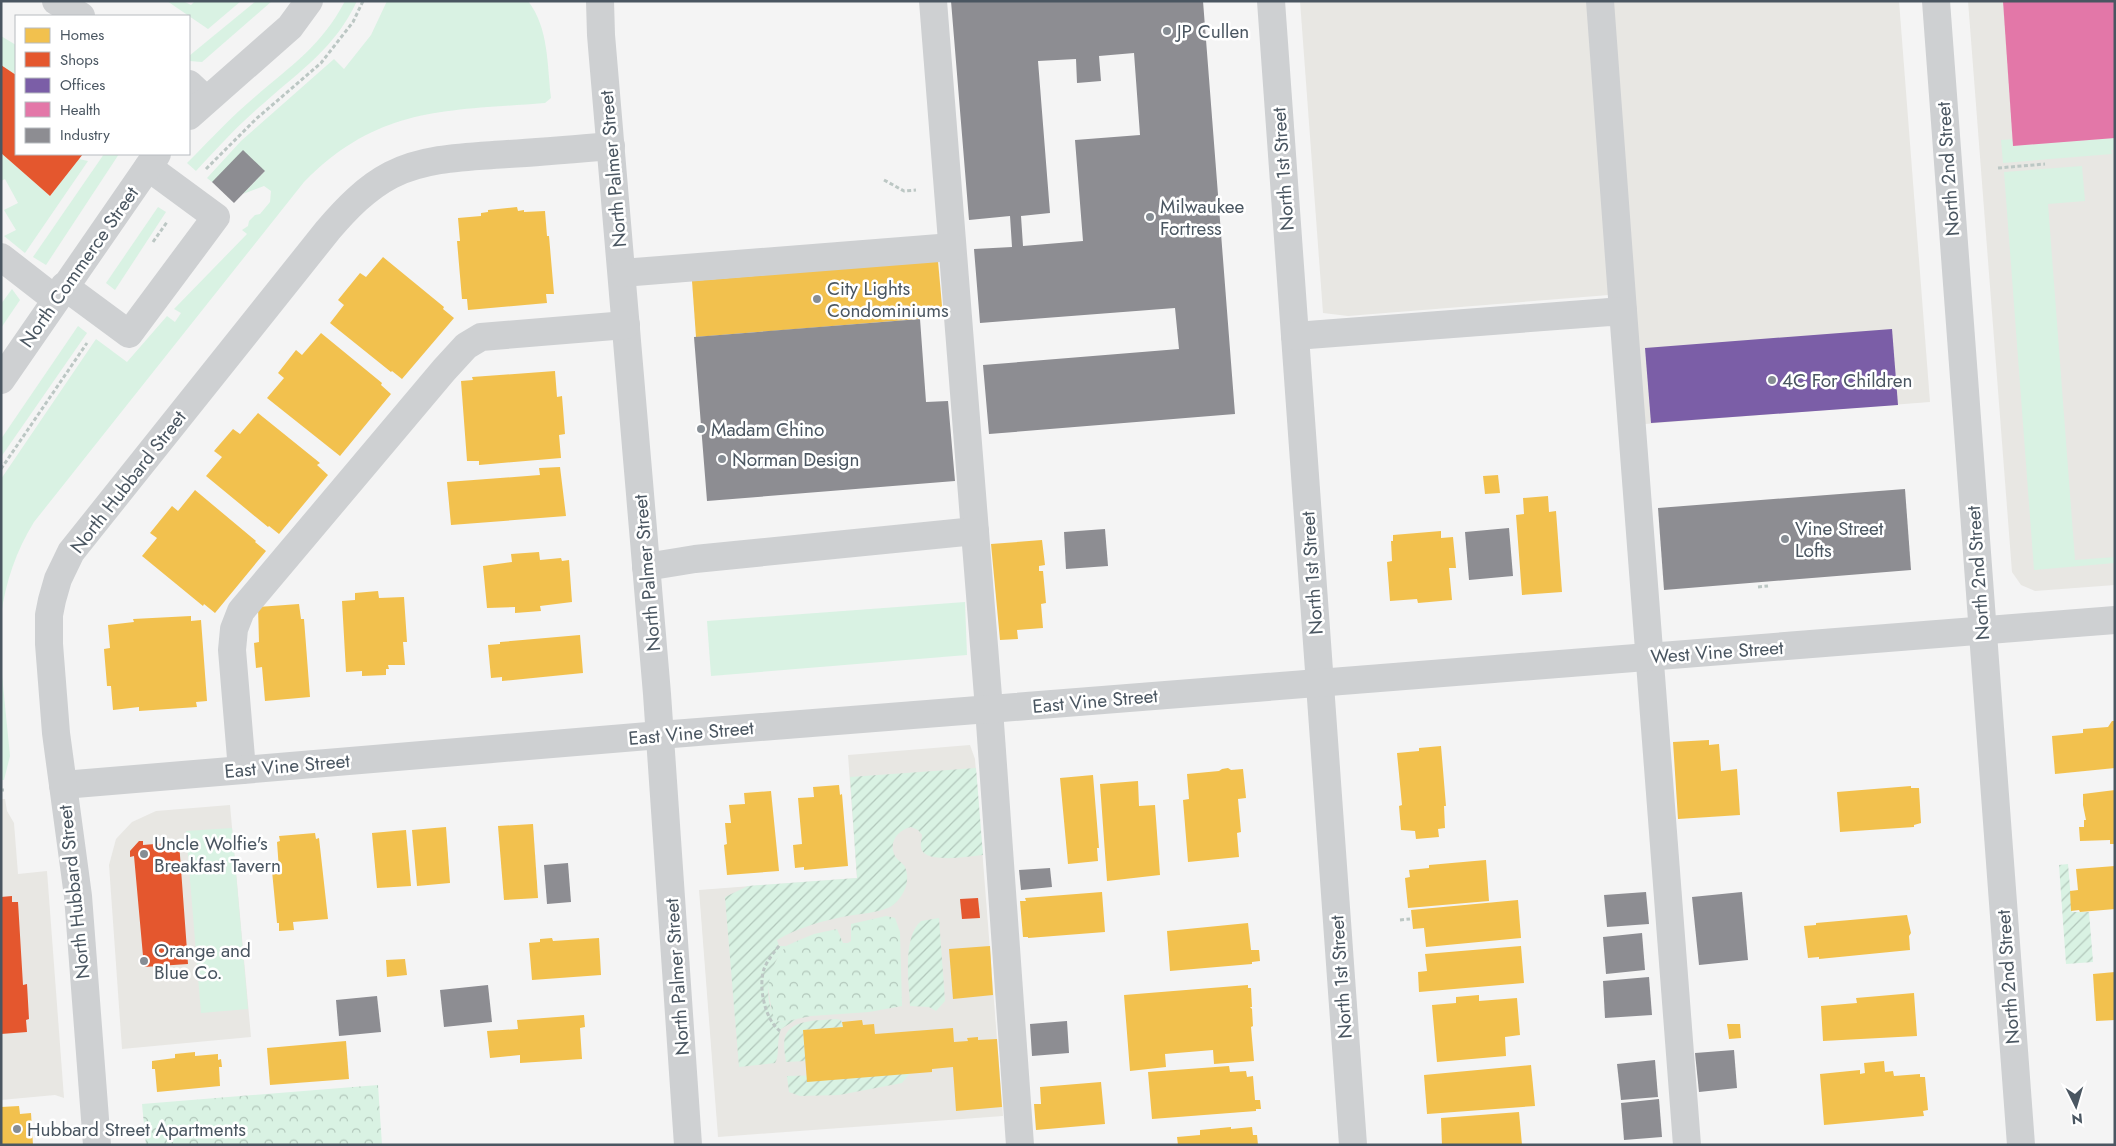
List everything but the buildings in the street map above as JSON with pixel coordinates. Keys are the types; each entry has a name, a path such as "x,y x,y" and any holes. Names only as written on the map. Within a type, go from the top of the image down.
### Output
{"street":[{"path":"56,1 79,15"},
{"path":"195,100 290,28 309,1"},
{"name":"North Palmer Street","path":"600,1 660,735 688,1145"},
{"path":"932,1 989,709 1020,1145"},
{"name":"North 1st Street","path":"1272,1 1353,1145"},
{"path":"1600,1 1687,1145"},
{"name":"North 2nd Street","path":"1936,1 2021,1145"},
{"name":"North Hubbard Street","path":"96,1145 78,896 56,733 49,629 52,600 58,579 68,558 77,544 345,210 363,194 391,175 418,166 455,158 611,146"},
{"path":"1,257 129,334 216,217 153,160"},
{"name":"North Commerce Street","path":"1,380 153,160"},
{"path":"622,273 952,247"},
{"path":"1295,336 1623,311"},
{"path":"242,770 232,650 234,629 241,611 444,370 466,346 481,337 626,325"},
{"path":"646,567 695,559 975,531"},
{"name":"West Vine Street","path":"1319,683 2115,620"},
{"name":"East Vine Street","path":"63,785 660,735 1319,683"}],"path":[{"path":"1998,168 2045,164"},
{"path":"1758,587 1768,586"},
{"path":"1400,920 1410,919"},
{"path":"779,946 764,970 763,984 766,1013 774,1026 780,1031"}],"shaded area":[{"path":"1300,1 1899,1 1930,402 1645,424 1634,293 1348,316 1323,313"},
{"path":"1968,1 2115,1 2115,585 2035,591 2021,585 2012,572"},
{"path":"970,745 975,759 1003,1116 718,1137 699,890 857,878 848,755"},
{"path":"1,799 5,799 7,811 14,823 18,874 47,871 64,1098 55,1095 1,1100"},
{"path":"230,805 251,1037 122,1049 109,865 116,839 132,822 156,811"}],"green space":[{"path":"167,1 183,1 191,5 195,1 241,1 208,29"},
{"path":"256,1 272,1 202,62 190,61 190,55"},
{"path":"345,1 357,1 348,18 328,45 304,69 246,119 196,171 187,163 238,112 294,64 316,42"},
{"path":"387,1 528,1 540,23 546,47 551,98 545,103 445,111 387,126 359,139 332,157 304,182 34,522 22,544 13,567 1,615 1,479 96,339 127,362 167,316 175,322 181,313 174,309 247,234 242,230 270,202 271,191 264,186 243,194 265,171 212,182 207,178 241,141 334,59 344,69 371,35"},
{"path":"1,36 15,44 15,74 1,65"},
{"path":"2115,138 2115,150 2111,150 2112,154 2003,163 2001,140 2013,139 2014,146"},
{"path":"1,153 50,196 79,159 88,161 25,253 4,236 16,230 4,210 18,203 5,179 1,181"},
{"path":"103,155 118,155 46,265 33,257"},
{"path":"2082,166 2085,201 2048,204 2075,560 2115,557 2115,563 2034,570 2004,172"},
{"path":"158,207 166,212 115,290 106,283"},
{"path":"12,289 20,300 1,328 1,304"},
{"path":"78,326 87,333 1,457 1,439"},
{"path":"965,602 967,655 711,676 707,621"},
{"path":"1,665 10,756 4,780 1,780"},
{"path":"976,768 983,855 938,858 924,853 921,847 922,835 918,830 911,827 898,834 894,841 893,851 905,867 907,883 903,893 893,905 876,912 816,923 777,940 779,946 786,946 771,973 768,992 769,1001 776,1021 782,1022 797,1019 781,1029 775,1063 739,1067 725,897 748,886 857,878 850,777"},
{"path":"232,828 248,1009 201,1013 186,831"},
{"path":"2068,864 2072,912 2089,912 2093,962 2066,964 2059,865"},
{"path":"886,916 895,918 900,932 902,1006 869,1012 811,1016 782,1022 776,1021 772,1014 768,985 769,973 786,946 814,934 837,929 843,943 848,943 851,941 851,924"},
{"path":"939,918 945,1001 936,1011 929,1007 910,1006 908,961 911,938 915,929 921,921"},
{"path":"841,1020 843,1027 803,1030 806,1061 786,1062 785,1037 793,1026 800,1023"},
{"path":"910,1073 902,1083 839,1095 800,1096 789,1092 787,1076"},
{"path":"378,1085 382,1145 146,1145 142,1104"}],"place":[{"name":"JP Cullen","path":"1167,31"},
{"name":"Milwaukee Fortress","path":"1150,217"},
{"name":"City Lights Condominiums","path":"817,299"},
{"name":"4C For Children","path":"1772,380"},
{"name":"Madam Chino","path":"701,429"},
{"name":"Norman Design","path":"722,459"},
{"name":"Vine Street Lofts","path":"1785,539"},
{"name":"Uncle Wolfie's Breakfast Tavern","path":"144,854"},
{"name":"Orange and Blue Co.","path":"144,961"},
{"name":"Hubbard Street Apartments","path":"17,1129"}]}
